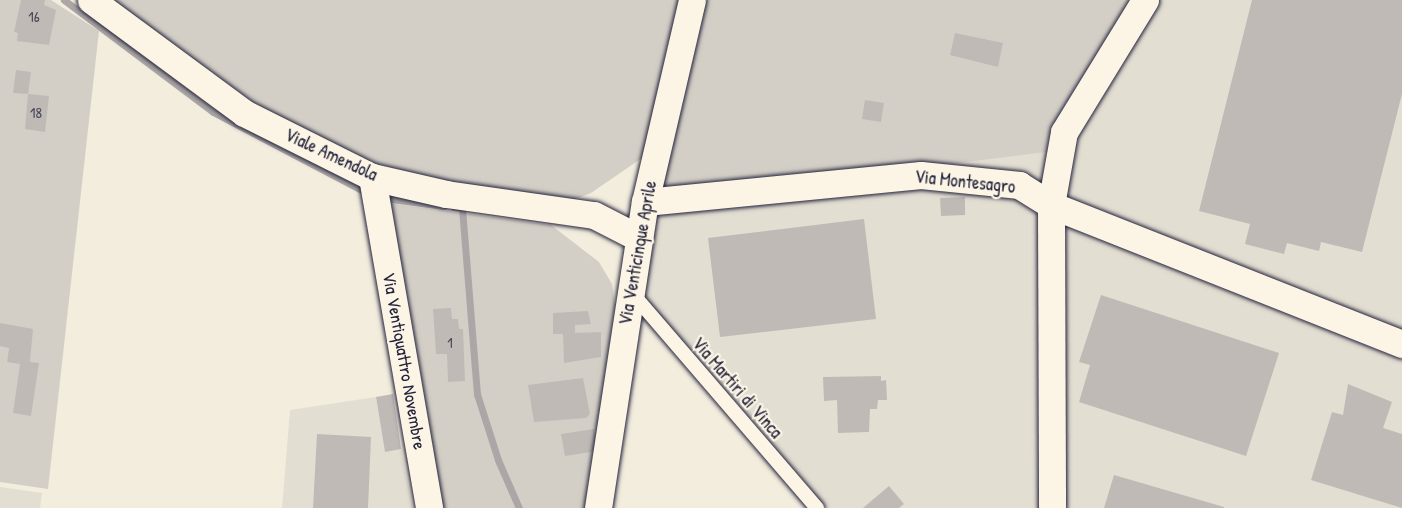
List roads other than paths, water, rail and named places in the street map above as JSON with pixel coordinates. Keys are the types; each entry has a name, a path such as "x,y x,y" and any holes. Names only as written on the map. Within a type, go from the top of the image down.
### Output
{"street":[{"name":"Viale Amendola","path":"91,0 244,113 374,193 446,194 594,215 639,237"},
{"name":"Via Venticinque Aprile","path":"598,508 645,202 692,0"},
{"path":"1052,508 1051,206 1064,132 1145,0"},
{"name":"Via Montesagro","path":"645,202 921,175 1018,185 1051,206 1402,344"},
{"name":"Via Ventiquattro Novembre","path":"374,193 429,508"}],"lane":[{"name":"Via Martiri di Vinca","path":"631,291 817,508"}],"waterway":[{"path":"64,0 213,112 367,193"},
{"path":"383,198 443,206"},
{"path":"454,207 462,208 477,394 498,460 519,508"}]}
